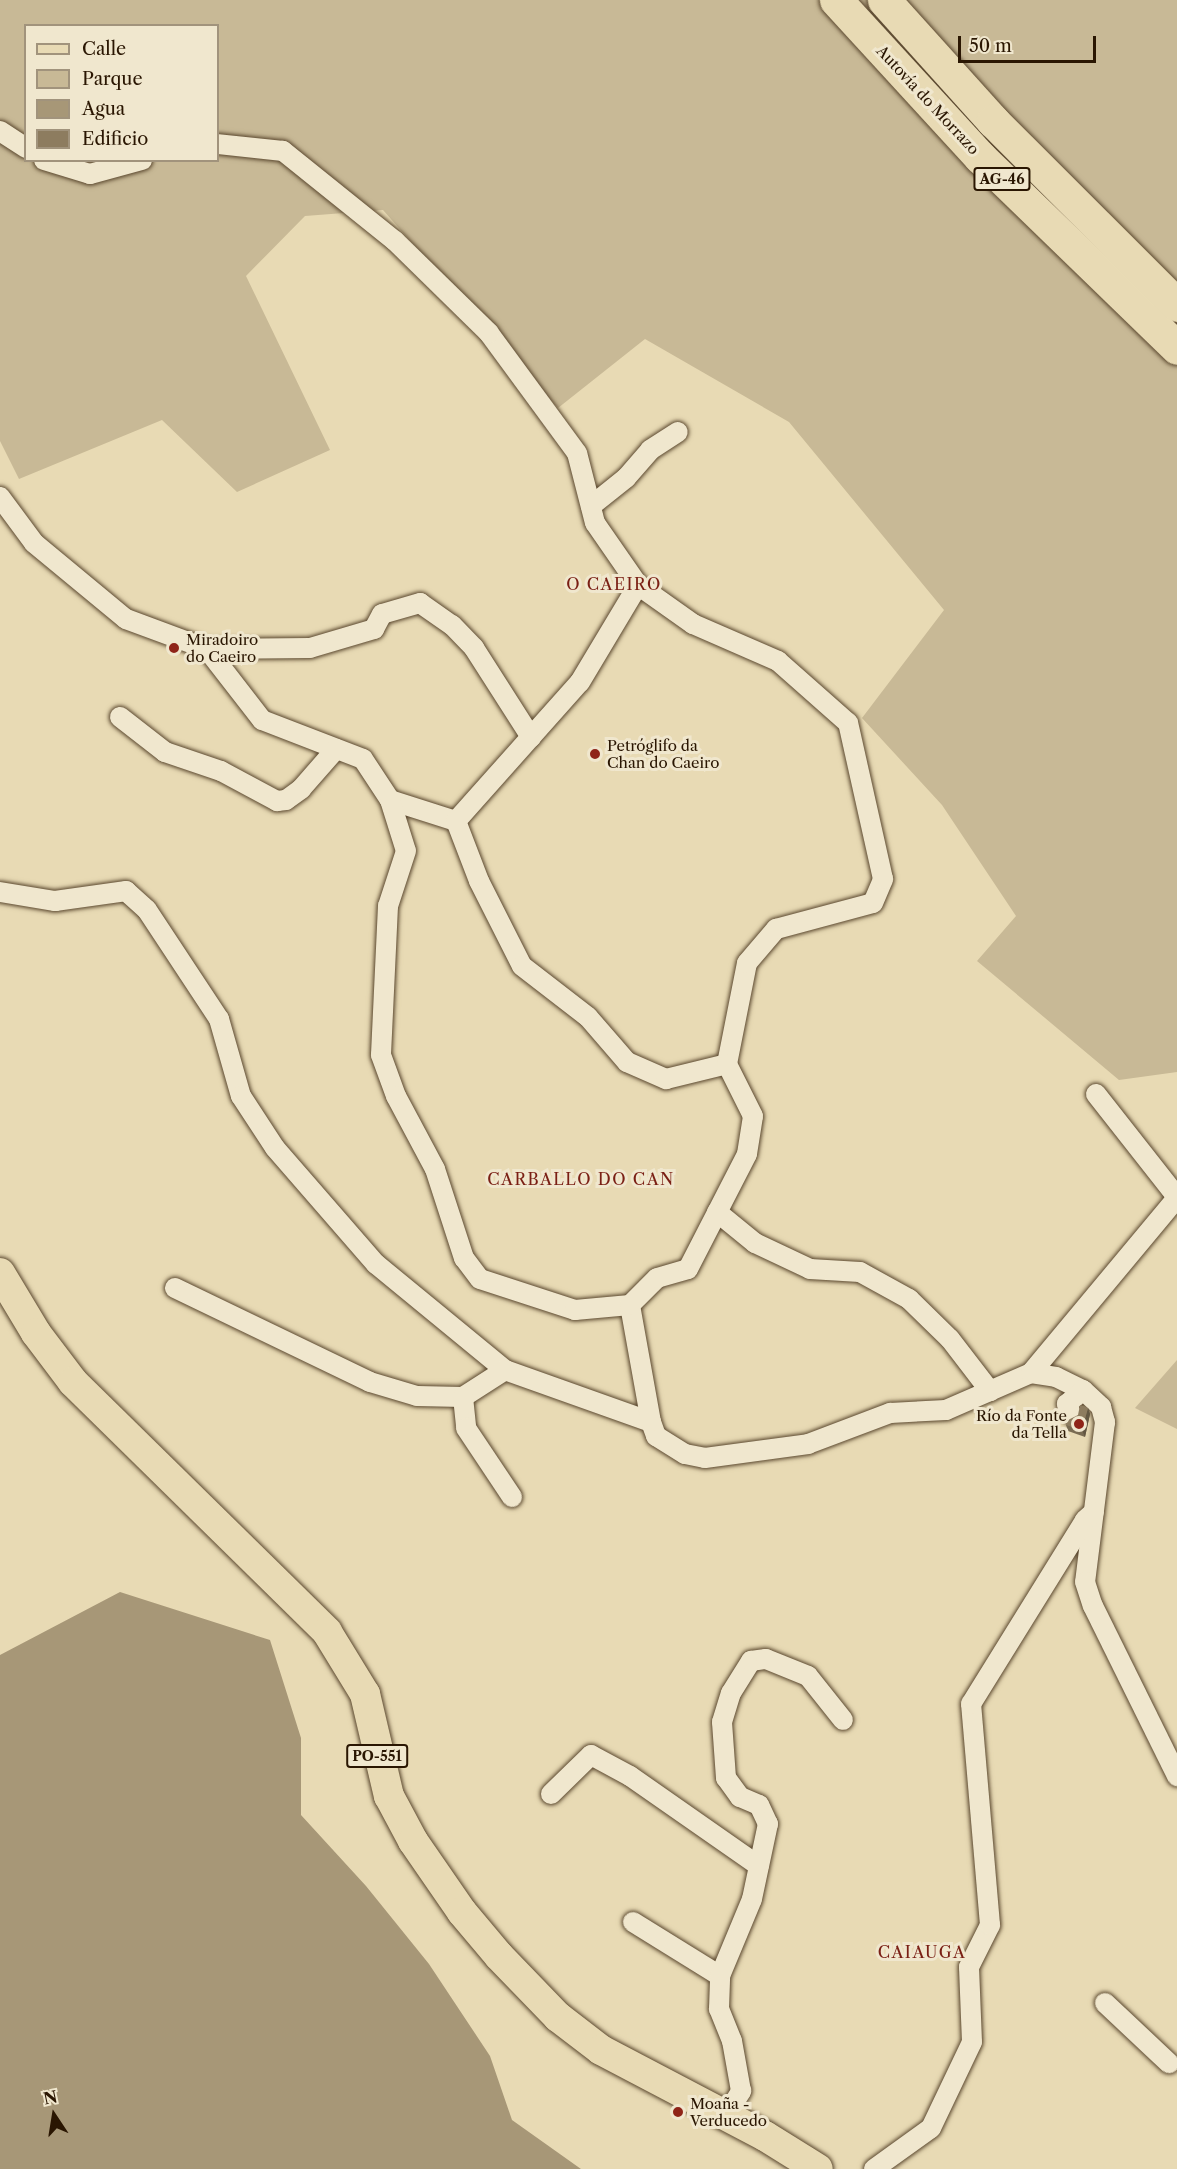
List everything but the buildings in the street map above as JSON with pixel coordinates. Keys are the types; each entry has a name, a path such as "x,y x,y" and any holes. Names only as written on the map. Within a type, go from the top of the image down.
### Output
{"highway":[{"name":"Autovía do Morrazo","path":"836,0 980,157 1177,348"},
{"name":"AG-46","path":"884,0 993,121 1177,305"}],"main road":[{"name":"PO-551","path":"0,1273 73,1382 327,1632 365,1694 389,1796 412,1841 462,1912 499,1956 558,2017 601,2050 818,2169"}],"street":[{"path":"0,131 24,147"},
{"path":"207,649 262,720 363,759 390,800 406,850 388,906 381,1055 396,1096 435,1169 464,1258 480,1279 575,1310 630,1305 657,1278 688,1269 747,1154 753,1116 728,1064 747,963 776,929 873,903 883,879 848,723 778,661 693,624 638,585 595,523 577,453 489,333 395,241 283,151 219,144"},
{"path":"51,162 90,174 135,162"},
{"path":"591,506 626,478 650,450 678,432"},
{"path":"0,497 34,543 126,619 207,649 310,648 374,629 382,614 420,603 452,625 474,648 531,737"},
{"path":"456,821 580,682 638,585"},
{"path":"120,717 165,752 221,771 277,801 286,800 301,789 336,749"},
{"path":"390,800 456,821"},
{"path":"456,821 479,881 522,966 588,1017 627,1062 666,1079 728,1064"},
{"path":"0,892 55,901 126,891 147,910 219,1019 241,1096 275,1148 376,1264 505,1370 651,1422"},
{"path":"630,1305 651,1422 656,1436 684,1454 705,1458 808,1444 890,1413 946,1410 1031,1373 1177,1198 1096,1094"},
{"path":"717,1212 755,1243 810,1269 860,1272 909,1299 950,1339 990,1391"},
{"path":"175,1288 370,1382 417,1396 463,1397 505,1370"},
{"path":"1031,1373 1056,1377 1083,1390 1101,1407 1105,1422 1085,1582 1093,1606 1177,1776"},
{"path":"1071,1414 1066,1404 1083,1390"},
{"path":"463,1397 466,1428 512,1497"},
{"path":"874,2169 931,2127 972,2042 969,1967 990,1925 971,1704 1085,1520 1094,1512"},
{"path":"725,2117 741,2091 732,2041 719,2009 720,1976 752,1899 768,1824 759,1805 740,1797 726,1778 722,1722 731,1693 751,1661 766,1659 808,1676 843,1720"},
{"path":"551,1794 591,1755 630,1776 759,1866"},
{"path":"633,1922 720,1976"},
{"path":"1105,2003 1173,2072"},
{"path":"1158,2040 1173,2072"}],"green space":[{"path":"0,0 1177,0 1177,1072 1119,1080 977,961 1016,916 942,805 862,718 944,610 789,422 645,339 558,408 383,210 305,216 246,276 330,450 237,492 162,420 19,479 0,441"},
{"path":"1177,1360 1177,1429 1135,1408"}],"water":[{"path":"120,1592 270,1640 301,1738 301,1815 366,1886 429,1964 490,2056 512,2120 581,2169 0,2169 0,1655"}],"place":[{"name":"Miradoiro do Caeiro","path":"174,648"},
{"name":"Petróglifo da Chan do Caeiro","path":"595,754"},
{"name":"Río da Fonte da Tella","path":"1079,1424"},
{"name":"Moaña - Verducedo","path":"678,2112"}],"district":[{"name":"O CAEIRO","path":"614,584"},
{"name":"CARBALLO DO CAN","path":"581,1179"},
{"name":"CAIAUGA","path":"922,1952"}]}
